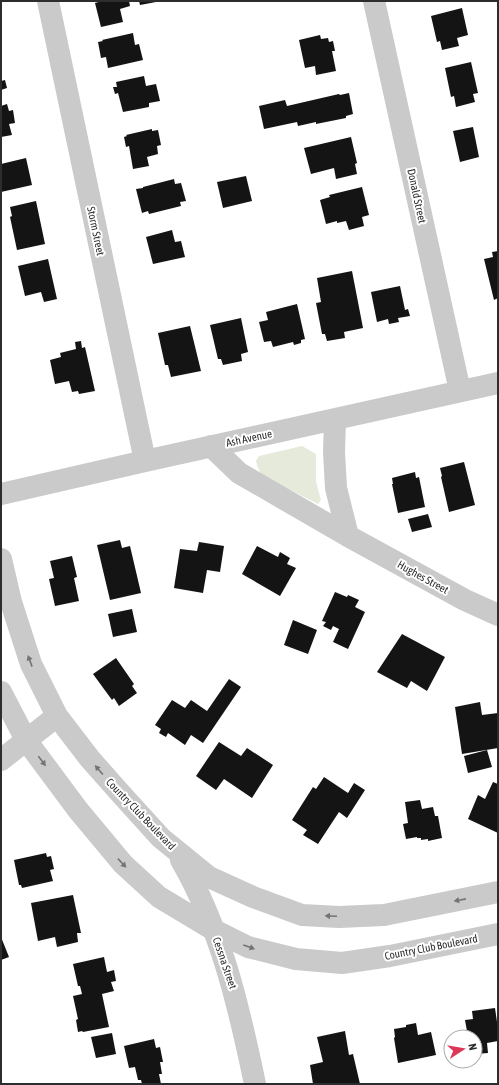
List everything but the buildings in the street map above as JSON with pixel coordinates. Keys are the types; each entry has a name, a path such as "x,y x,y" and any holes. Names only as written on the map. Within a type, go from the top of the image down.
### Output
{"street":[{"name":"Storm Street","path":"48,1 145,461"},
{"name":"Donald Street","path":"374,1 460,391"},
{"name":"Ash Avenue","path":"1,494 498,383"},
{"path":"335,419 334,452 336,488 348,536"},
{"name":"Hughes Street","path":"212,446 239,473 348,536 465,600 498,615"},
{"name":"Country Club Boulevard","path":"1,559 11,602 31,664 57,716 90,759 161,838 209,877 253,897 302,915 339,916 384,914 498,892"},
{"name":"Country Club Boulevard","path":"1,692 26,740 78,810 123,864 159,897 214,930 248,947 296,959 342,963 390,956 498,934"},
{"path":"1,760 57,716"},
{"name":"Cessna Street","path":"174,849 193,882 214,930 235,994 255,1084"}],"shaded area":[{"path":"302,446 316,454 316,482 321,500 318,504 260,473 257,465 256,461 259,456"}]}
